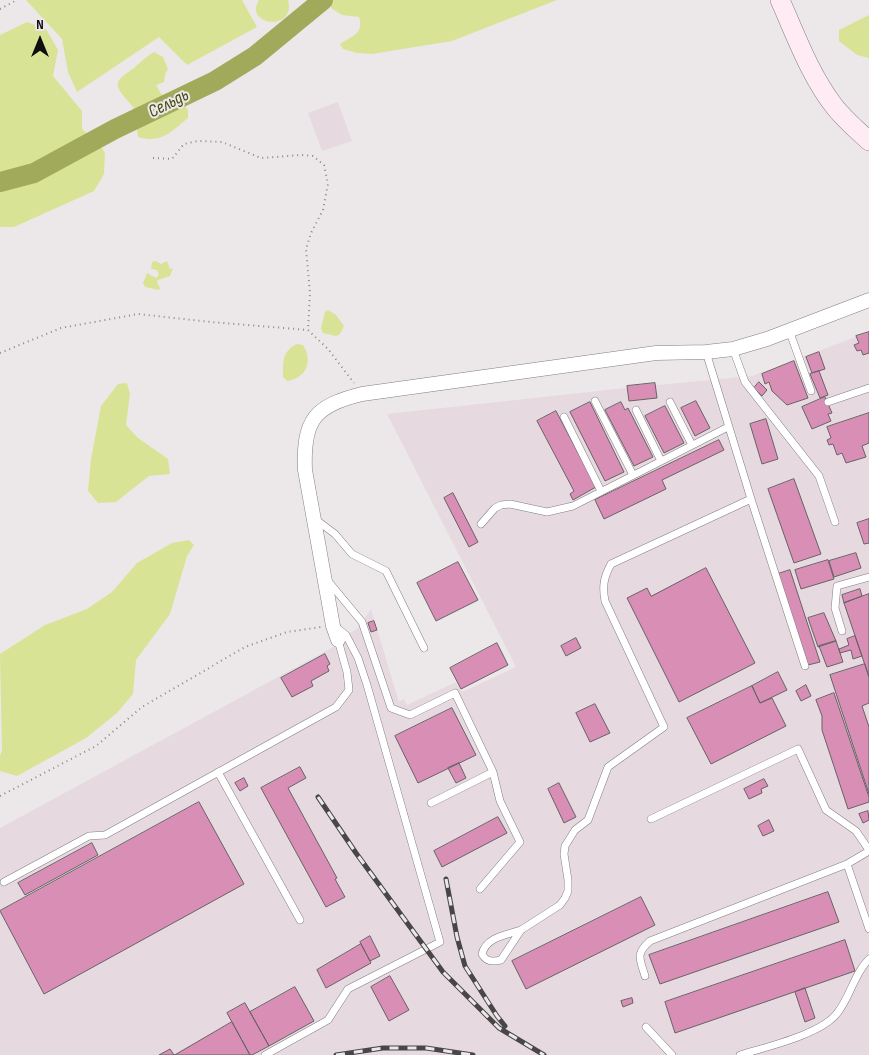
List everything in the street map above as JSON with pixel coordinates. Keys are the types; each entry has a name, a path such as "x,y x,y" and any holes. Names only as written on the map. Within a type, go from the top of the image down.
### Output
{"main road":[{"path":"780,0 816,78 834,105 869,141"}],"street":[{"path":"338,640 333,626 305,470 304,447 308,430 323,410 339,400 362,394 656,353 706,352 733,349 751,345 869,300"}],"lane":[{"path":"789,330 811,392"},
{"path":"733,349 745,382 819,476 835,522"},
{"path":"706,352 751,500 806,666"},
{"path":"828,402 869,388"},
{"path":"595,401 633,475"},
{"path":"670,402 692,445"},
{"path":"636,410 662,461"},
{"path":"564,417 601,491"},
{"path":"481,524 495,508 501,505 510,504 547,512 573,506 728,427"},
{"path":"521,930 501,960 489,961 484,958 482,954 483,948 489,941 521,930 560,905 568,890 564,854 565,846 575,830 588,820 608,767 664,727 605,601 602,587 610,564 751,500"},
{"path":"312,517 335,534 352,554 386,572 424,648"},
{"path":"842,631 835,608 838,586 869,576"},
{"path":"324,577 362,622 391,708 410,715 455,693 493,772 500,801 520,842 480,889"},
{"path":"265,1055 328,1020 348,989 440,942 358,658 346,636 333,626"},
{"path":"4,882 89,836 105,835 336,707 348,690 347,672 338,640"},
{"path":"645,976 639,956 642,948 650,941 847,864 869,851 856,831 826,810 798,749 651,818"},
{"path":"218,772 300,920"},
{"path":"430,803 493,772"},
{"path":"847,864 869,929"},
{"path":"740,1055 790,1040 819,1027 838,1013 862,966 869,959"},
{"path":"646,1027 672,1055"}],"path":[{"path":"0,9 16,0"},
{"path":"153,158 172,159 184,144 198,141 222,142 260,158 313,156 324,165 328,184 323,210 311,233 306,249 310,293 308,330"},
{"path":"0,353 61,328 138,314 308,330 328,349 362,394"},
{"path":"0,796 96,746 142,707 245,647 287,632 333,626"}],"shaded area":[{"path":"338,102 352,141 322,151 308,113"},
{"path":"869,332 869,1055 0,1055 0,828 335,646 334,643 358,628 371,609 399,702 404,699 407,705 456,682 462,692 516,667 387,414 752,376"}],"green space":[{"path":"26,0 242,0 257,27 187,65 159,37 77,92 68,72 62,39"},
{"path":"259,0 288,0 289,10 285,17 279,21 271,22 264,20 258,15 256,9"},
{"path":"331,0 557,0 452,41 372,54 357,53 343,49 340,44 356,34 360,27 359,17 342,15 331,8"},
{"path":"869,15 869,58 857,55 839,41 839,30"},
{"path":"27,22 46,29 58,50 53,76 82,111 82,129 100,145 105,153 104,174 94,191 14,227 0,227 0,35"},
{"path":"154,52 163,57 168,69 164,82 156,85 161,94 186,107 188,118 159,138 146,139 138,137 136,120 132,115 133,107 121,93 118,82 120,78"},
{"path":"156,261 161,264 167,261 170,269 173,268 170,276 158,280 159,290 145,287 143,283 147,273 156,278 159,275 157,270 151,269 152,262"},
{"path":"328,310 336,315 344,326 340,334 336,336 323,333 321,328 325,312"},
{"path":"297,344 303,345 308,357 308,363 303,373 287,381 283,377 284,358 288,350"},
{"path":"127,383 130,394 126,425 138,438 168,459 170,474 149,476 116,502 98,503 88,491 91,459 101,406 118,384"},
{"path":"189,540 194,545 187,556 170,614 136,660 133,694 117,713 86,738 17,776 0,771 2,750 0,654 45,625 87,609 112,592 137,563 172,543"}],"building":[{"path":"869,332 869,353 863,355 861,350 857,351 854,345 859,343 856,336"},
{"path":"819,352 825,369 812,373 806,357"},
{"path":"794,361 808,398 787,405 772,391 769,382 765,384 762,374"},
{"path":"819,371 828,395 820,398 810,374"},
{"path":"759,382 767,390 762,396 754,388"},
{"path":"655,383 657,398 629,401 627,386"},
{"path":"825,397 832,413 828,414 831,421 812,429 802,407"},
{"path":"696,401 710,428 695,436 681,408"},
{"path":"590,402 624,472 605,481 570,412"},
{"path":"621,402 625,410 628,408 653,457 634,466 605,410"},
{"path":"665,406 684,443 664,453 645,416"},
{"path":"556,411 596,487 573,500 570,494 574,491 537,421"},
{"path":"869,413 869,443 862,446 866,457 846,463 842,453 837,455 833,444 829,445 827,440 831,438 827,427"},
{"path":"766,419 778,459 762,464 750,424"},
{"path":"719,440 724,450 662,480 666,489 604,519 595,500"},
{"path":"794,479 821,554 794,563 768,489"},
{"path":"453,493 478,542 469,547 444,498"},
{"path":"869,519 869,543 864,544 857,523"},
{"path":"856,553 861,568 834,577 829,561"},
{"path":"828,560 834,579 801,589 795,570"},
{"path":"458,562 478,600 436,621 417,583"},
{"path":"706,568 755,663 679,702 627,598 647,588 651,596"},
{"path":"790,570 820,662 808,665 778,574"},
{"path":"860,589 862,596 844,603 842,595"},
{"path":"869,594 869,677 844,603"},
{"path":"824,613 836,641 818,647 808,618"},
{"path":"374,621 377,630 371,632 368,623"},
{"path":"855,636 862,656 853,659 851,650 840,653 839,649 849,645 847,639"},
{"path":"576,638 581,648 566,656 561,646"},
{"path":"836,641 843,662 827,667 819,646"},
{"path":"497,643 508,665 461,689 450,668"},
{"path":"325,654 330,664 327,666 329,671 311,681 313,686 292,697 281,678"},
{"path":"865,664 869,677 869,703 862,706 869,727 869,794 830,675"},
{"path":"778,672 787,690 760,703 752,686"},
{"path":"806,685 811,696 801,701 796,691"},
{"path":"752,686 760,703 772,698 786,726 711,764 687,718"},
{"path":"834,693 869,797 869,802 848,809 822,730 822,716 816,700"},
{"path":"595,704 610,733 590,742 576,713"},
{"path":"452,708 476,755 418,783 395,736"},
{"path":"459,763 466,778 456,783 448,768"},
{"path":"300,767 306,778 288,788 337,878 335,879 345,897 326,907 261,788"},
{"path":"244,778 248,786 240,791 235,783"},
{"path":"764,779 768,786 761,789 762,793 749,799 744,789"},
{"path":"559,783 576,817 564,823 548,789"},
{"path":"199,802 244,884 44,994 0,911"},
{"path":"868,811 869,820 863,823 859,814"},
{"path":"498,817 507,833 442,867 434,851"},
{"path":"769,820 774,831 763,836 758,826"},
{"path":"92,843 98,855 25,895 18,883"},
{"path":"828,892 839,922 660,984 649,955"},
{"path":"641,897 655,925 526,989 512,961"},
{"path":"370,936 380,956 370,961 360,942"},
{"path":"845,940 855,971 675,1033 665,1002"},
{"path":"361,944 371,963 326,988 317,970"},
{"path":"390,976 409,1010 389,1021 371,987"},
{"path":"295,987 314,1021 269,1046 250,1012"},
{"path":"805,988 815,1018 805,1022 795,992"},
{"path":"632,998 633,1003 623,1007 621,1001"},
{"path":"245,1003 269,1046 252,1055 250,1055 227,1013"},
{"path":"232,1022 250,1055 174,1055"},
{"path":"170,1049 174,1055 159,1055"}],"waterway":[{"name":"Сельдь","path":"0,182 34,173 115,129 215,81 255,56 323,0"}],"railway":[{"path":"318,797 356,853 443,972 499,1028 544,1055"},
{"path":"446,879 457,937 465,966 505,1026"},
{"path":"336,1055 383,1048 426,1048 473,1055"}]}
